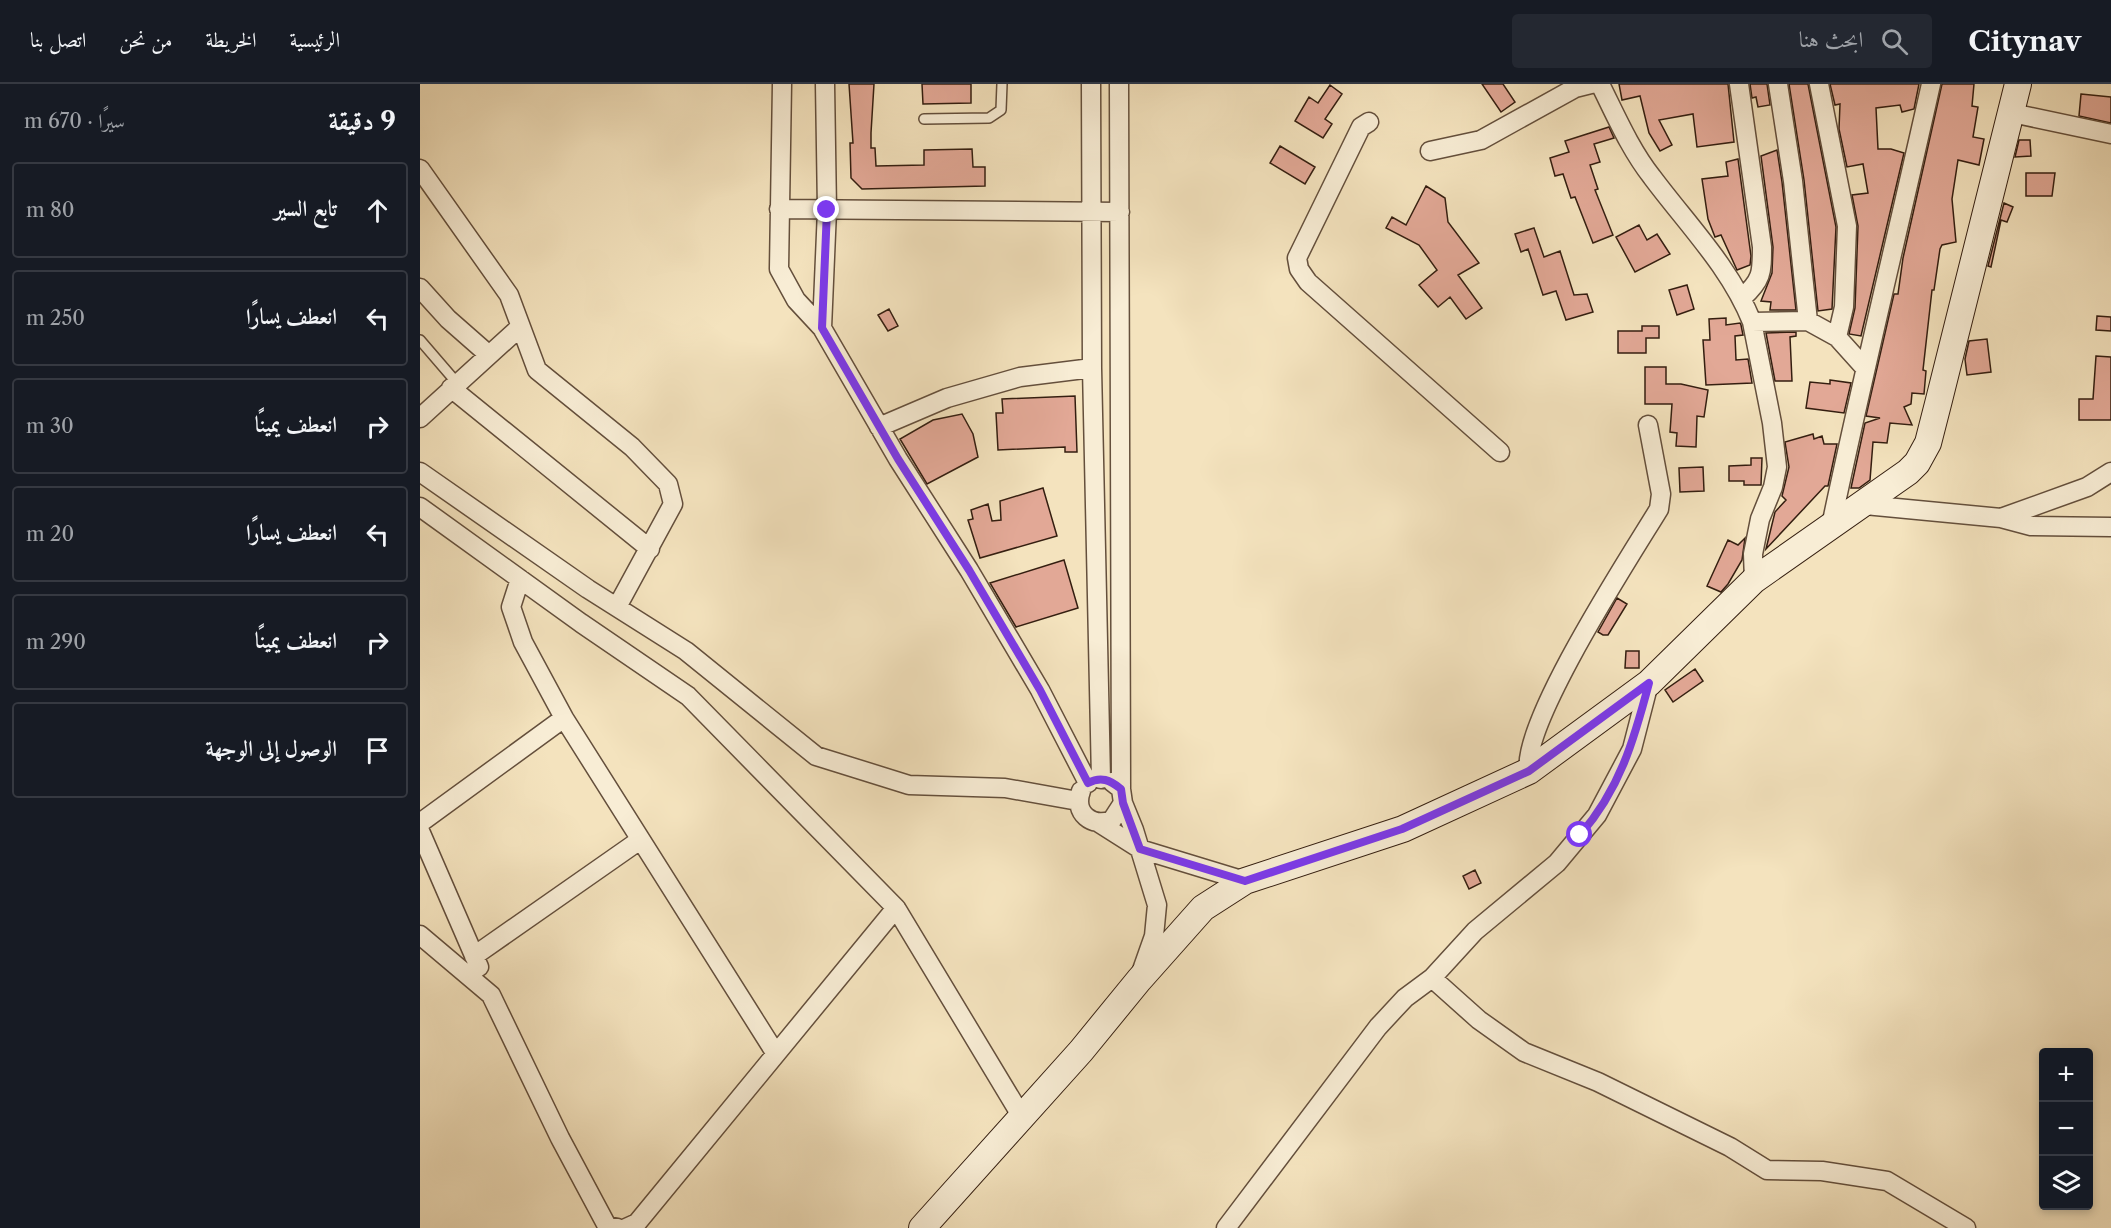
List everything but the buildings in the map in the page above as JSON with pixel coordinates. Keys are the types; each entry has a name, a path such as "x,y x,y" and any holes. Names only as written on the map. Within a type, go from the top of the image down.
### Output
{"street":[{"path":"782,84 779,269 796,300 822,328 879,427 1094,781"},
{"path":"822,328 827,210 825,84"},
{"path":"1091,84 1094,781"},
{"path":"1099,823 1118,815 1122,796 1119,84"},
{"path":"1430,151 1481,140 1575,88 1591,84"},
{"path":"1600,84 1630,144 1651,176 1701,238 1743,298 1752,321 1772,423 1777,467 1773,487 1764,505 1758,527 1753,554 1754,580"},
{"path":"1739,84 1762,247 1762,271 1758,285 1743,298"},
{"path":"1778,84 1808,321"},
{"path":"1819,84 1847,226 1844,307 1837,337"},
{"path":"1831,526 1864,367 1882,304 1931,84"},
{"path":"922,1228 1081,1051 1138,980 1203,908 1245,881 1402,829 1529,771 1649,683 1754,580 1865,505 1913,467 1928,443 2018,84"},
{"path":"2012,113 2111,134"},
{"path":"1369,122 1361,127 1297,258 1299,269 1308,282 1500,452"},
{"path":"420,169 509,295 519,328 537,370 632,447 669,484 673,504 617,607"},
{"path":"779,209 1120,212"},
{"path":"420,288 448,319 489,355"},
{"path":"1752,321 1808,321 1837,337 1864,367"},
{"path":"420,418 519,328"},
{"path":"879,427 946,398 1020,377 1092,368"},
{"path":"454,386 650,549"},
{"path":"1529,771 1527,760 1533,736 1581,638 1659,509 1661,494 1648,425"},
{"path":"420,472 617,607 686,651 816,756 909,785 1005,788 1078,801"},
{"path":"2001,518 2086,487 2111,472"},
{"path":"1865,505 2001,518 2031,526 2111,528"},
{"path":"420,507 688,696 896,908 1022,1117"},
{"path":"520,579 510,607 523,642 564,718 776,1054"},
{"path":"1226,1228 1378,1027 1405,998 1432,978 1475,931 1557,862 1597,815 1632,749 1649,683"},
{"path":"420,823 564,718"},
{"path":"1138,980 1154,936 1156,904 1140,849 1122,796 1108,780 1094,781 1079,794 1078,801 1087,819 1099,823 1140,849 1245,881"},
{"path":"420,831 491,995 560,1138 607,1226 618,1228"},
{"path":"474,956 640,840"},
{"path":"626,1228 637,1223 896,908"},
{"path":"420,935 491,995"},
{"path":"1432,978 1479,1020 1524,1052 1598,1082 1730,1147 1767,1170 1822,1171 1887,1181 1966,1228"}],"lane":[{"path":"924,119 989,118 1001,110 1002,84"},
{"path":"420,340 454,386"}],"route":[{"path":"827,210 822,328 898,459 969,570 1040,690 1088,783 1094,780 1108,780 1121,789 1123,803 1140,849 1245,881 1402,829 1529,771 1649,683 1632,749 1597,815 1580,835"}]}
